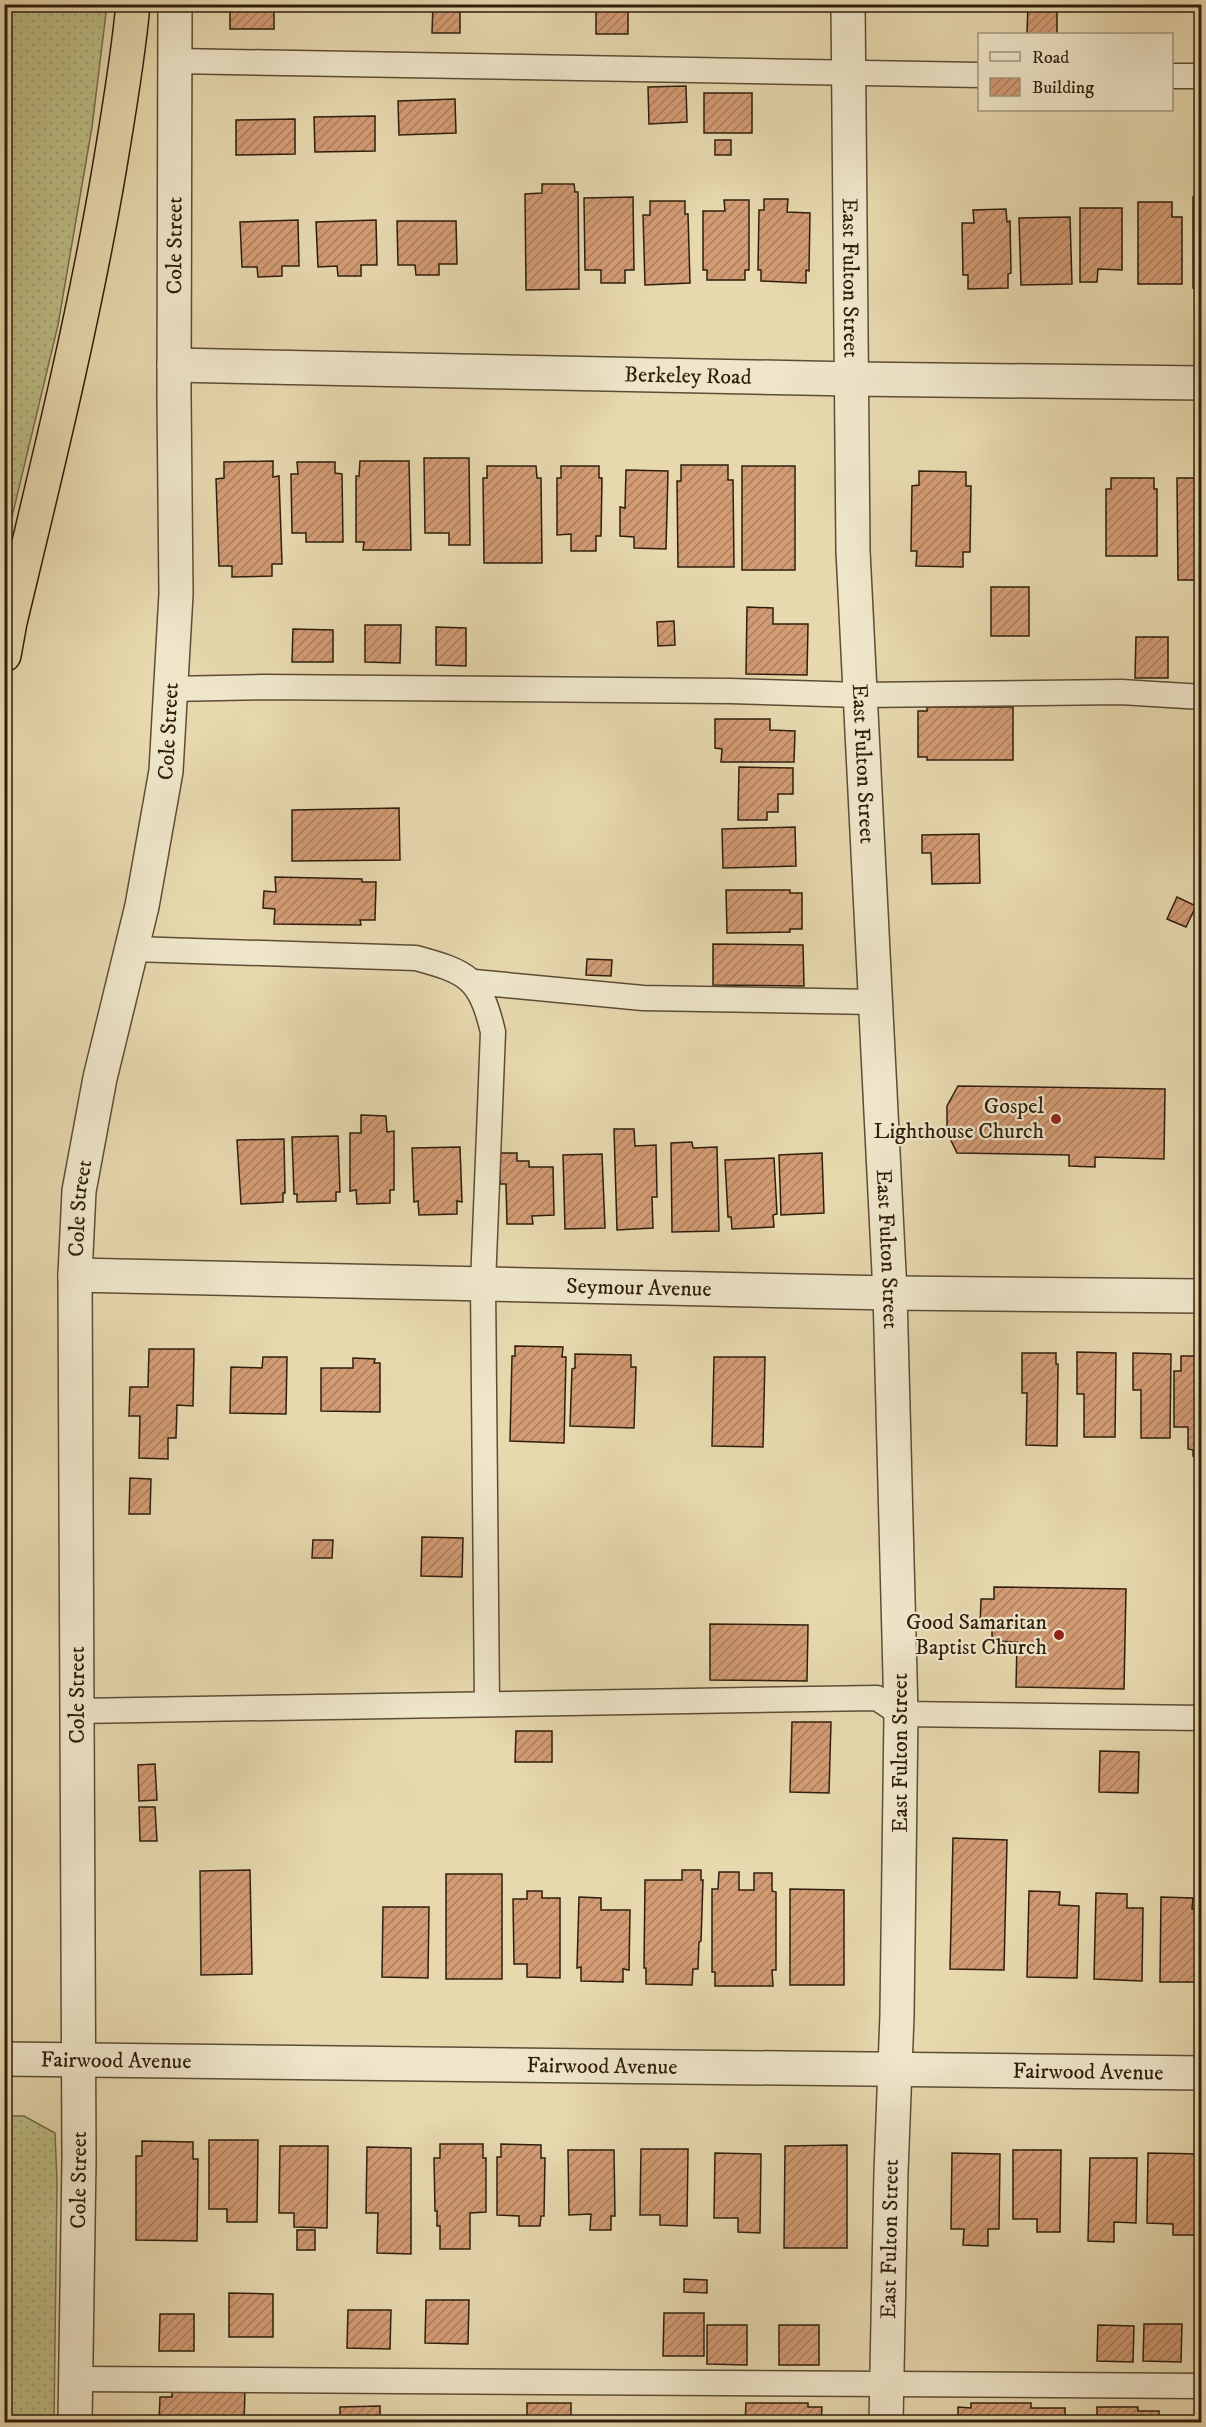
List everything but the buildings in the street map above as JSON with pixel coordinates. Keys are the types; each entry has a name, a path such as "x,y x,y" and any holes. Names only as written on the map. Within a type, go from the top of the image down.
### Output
{"highway":[{"path":"4,655 65,395 99,231 121,100 133,4"}],"street":[{"name":"Cole Street","path":"75,2422 78,2060 75,1275 81,1179 100,1078 142,906 166,771 176,594 175,4"},
{"name":"East Fulton Street","path":"848,4 853,551 890,1293 901,1714 886,2422"},
{"name":"Berkeley Road","path":"174,365 853,379 1202,383"},
{"name":"Seymour Avenue","path":"75,1275 890,1293 1202,1296"},
{"name":"Fairwood Avenue","path":"4,2059 1202,2073"}],"lane":[{"path":"175,61 978,75"},
{"path":"1173,76 1202,76"},
{"path":"171,689 262,687 730,691 860,695 1122,692 1202,698"},
{"path":"132,949 416,958 453,968 474,982 643,998 875,1002"},
{"path":"474,982 487,1007 493,1032 483,1284 487,1704"},
{"path":"77,1711 877,1698 901,1714 1202,1718"},
{"path":"75,2379 1202,2386"}],"shaded area":[{"path":"5,4 107,5 92,127 58,325 5,546"},
{"path":"5,2116 24,2116 55,2133 57,2182 54,2422 5,2422"}],"place":[{"name":"Gospel Lighthouse Church","path":"1056,1119"},
{"name":"Good Samaritan Baptist Church","path":"1059,1635"}]}
